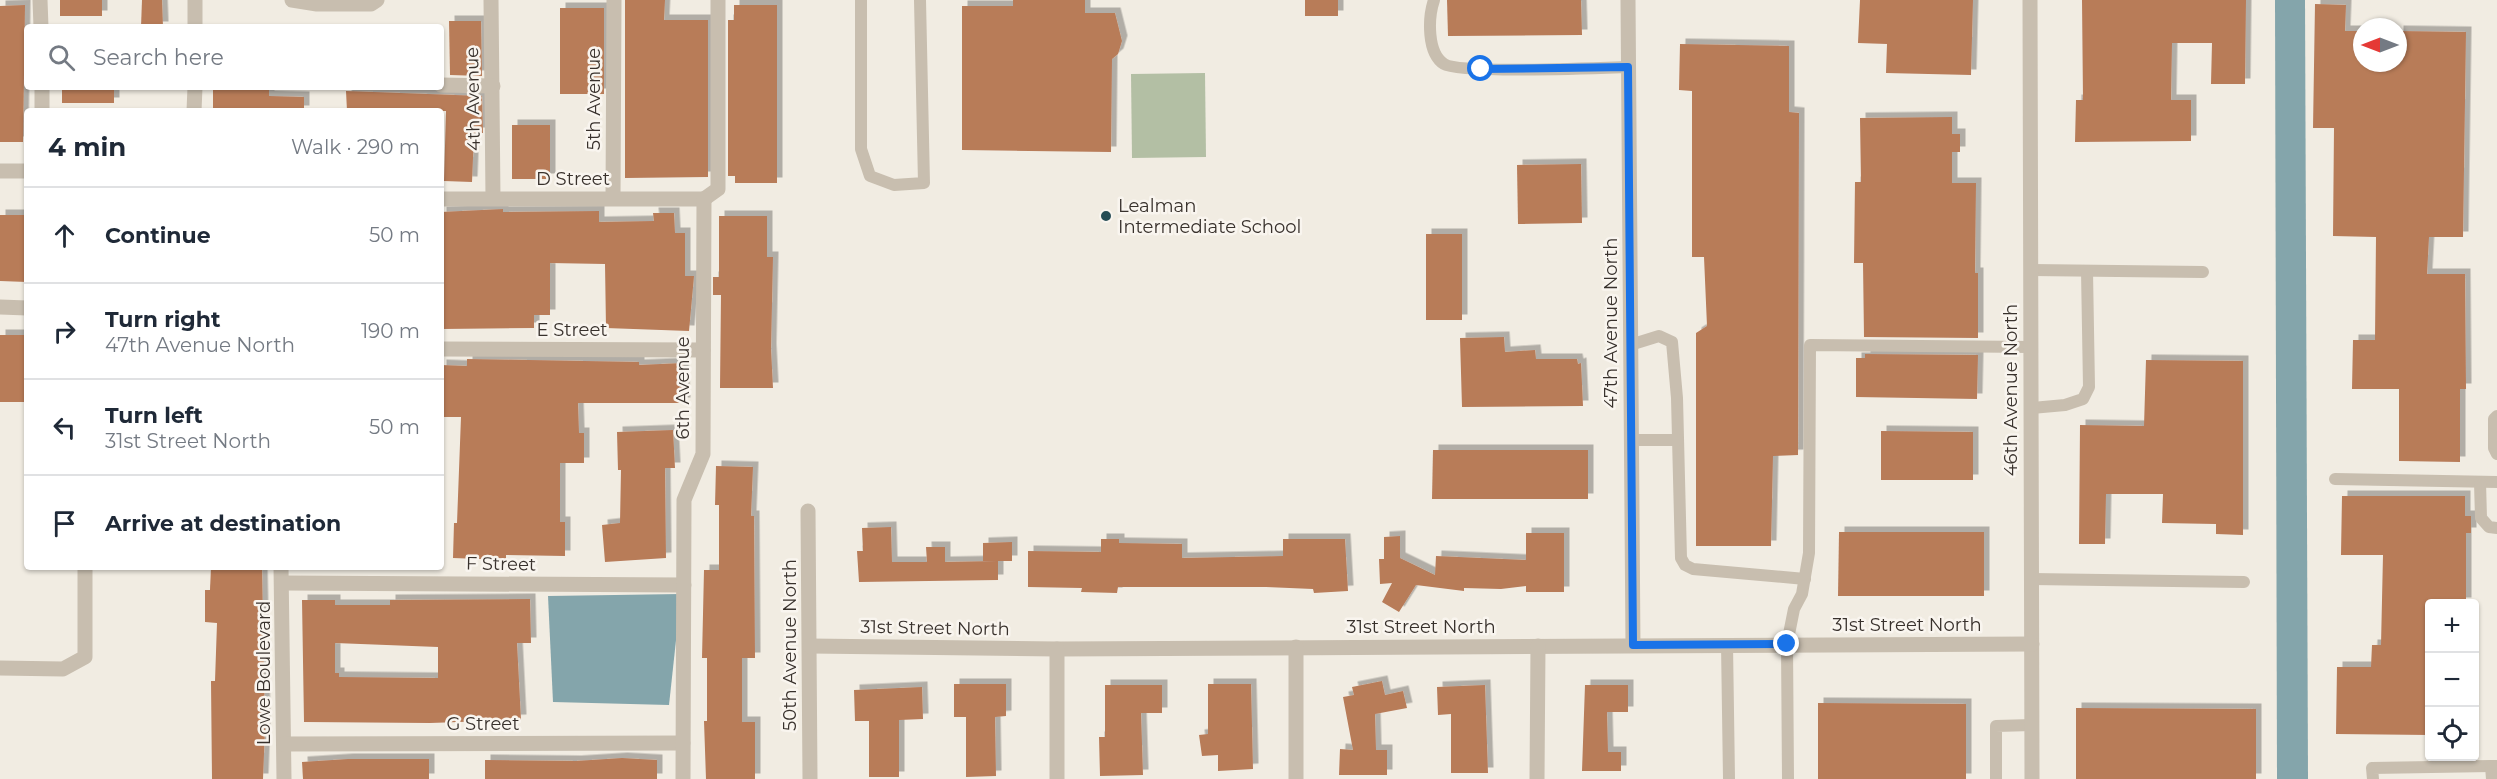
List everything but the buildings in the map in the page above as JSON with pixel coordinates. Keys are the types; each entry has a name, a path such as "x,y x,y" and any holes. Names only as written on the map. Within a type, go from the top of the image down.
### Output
{"street":[{"path":"40,0 41,24"},
{"path":"195,0 195,24"},
{"path":"292,0 316,4 370,4 377,0"},
{"name":"4th Avenue","path":"491,0 493,198"},
{"name":"5th Avenue","path":"613,198 614,0"},
{"path":"704,200 718,189 718,0"},
{"name":"47th Avenue North","path":"1628,0 1633,645"},
{"name":"46th Avenue North","path":"2030,0 2032,779"},
{"path":"444,85 493,86"},
{"path":"42,90 42,108"},
{"path":"194,108 195,90"},
{"path":"0,171 24,171"},
{"name":"D Street","path":"444,199 704,200"},
{"name":"6th Avenue","path":"683,779 684,500 703,454 704,200"},
{"path":"0,307 24,308"},
{"name":"E Street","path":"444,349 703,350"},
{"name":"50th Avenue North","path":"808,511 810,779"},
{"path":"0,668 63,669 85,657 85,570"},
{"name":"Lowe Boulevard","path":"281,570 284,779"},
{"name":"F Street","path":"282,583 684,585"},
{"name":"31st Street North","path":"810,646 1057,649 2031,644"},
{"path":"1537,779 1538,646"},
{"path":"1296,647 1296,779"},
{"path":"1057,649 1057,779"},
{"name":"G Street","path":"284,744 683,743"}],"lane":[{"path":"861,0 861,149 870,176 894,185 924,183 920,0"},
{"path":"1434,0 1432,48 1435,55 1447,66 1481,69 1628,67"},
{"path":"2031,270 2203,272"},
{"path":"2031,408 2065,405 2082,399 2089,387 2087,271"},
{"path":"1630,345 1659,336 1672,342 1678,440 1681,558 1685,565 1693,569 1805,579"},
{"path":"1788,779 1787,644 1794,609 1802,594 1809,553 1810,345 2031,347"},
{"path":"2497,416 2494,419 2494,448 2497,454"},
{"path":"1631,440 1678,440"},
{"path":"2335,479 2497,482"},
{"path":"2480,482 2481,518 2489,527 2497,528"},
{"path":"2031,579 2244,582"},
{"path":"1727,644 1729,779"},
{"path":"1995,779 1996,726 2031,725"},
{"path":"2373,779 2372,768 2493,770"}],"green space":[{"path":"1205,73 1206,157 1132,158 1131,74"}],"water":[{"path":"2275,0 2305,0 2308,779 2277,779"},
{"path":"681,594 669,705 553,702 548,596"}],"place":[{"name":"Lealman Intermediate School","path":"1106,216"}],"route":[{"path":"1481,69 1628,67 1633,645 1787,644"}]}
